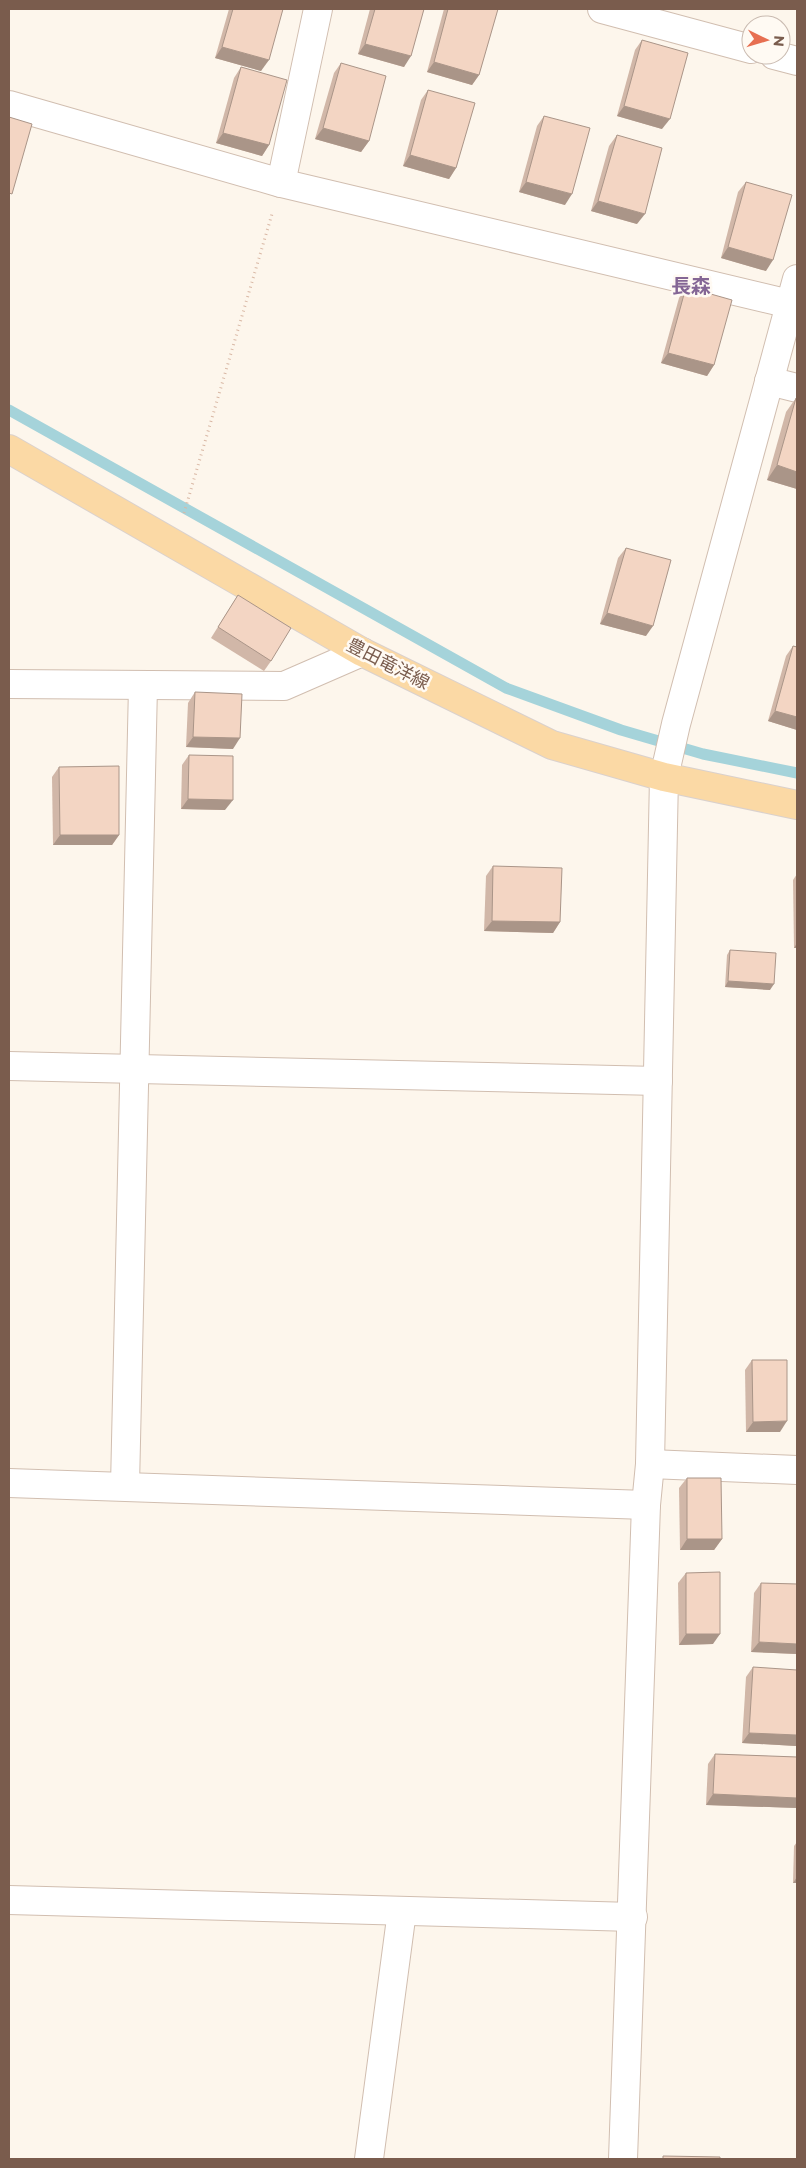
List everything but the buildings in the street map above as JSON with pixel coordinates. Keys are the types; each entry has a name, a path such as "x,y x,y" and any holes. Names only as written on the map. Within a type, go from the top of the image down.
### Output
{"main road":[{"name":"豊田竜洋線","path":"9,449 362,652 552,745 664,777 797,805"}],"street":[{"path":"282,183 318,9"},
{"path":"602,9 741,46"},
{"path":"9,105 282,183 794,292 676,724 664,777 650,1464 646,1505 624,2159"},
{"path":"769,381 797,388"},
{"path":"9,684 284,686 362,652"},
{"path":"126,1486 143,686"},
{"path":"9,1066 658,1081"},
{"path":"650,1464 797,1470"},
{"path":"9,1483 646,1505"},
{"path":"9,1900 633,1917"},
{"path":"369,2159 402,1911"}],"path":[{"path":"174,544 282,183"}],"waterway":[{"path":"9,410 506,688 621,730 703,754 797,773"}],"district":[{"name":"長森","path":"691,286"}]}
